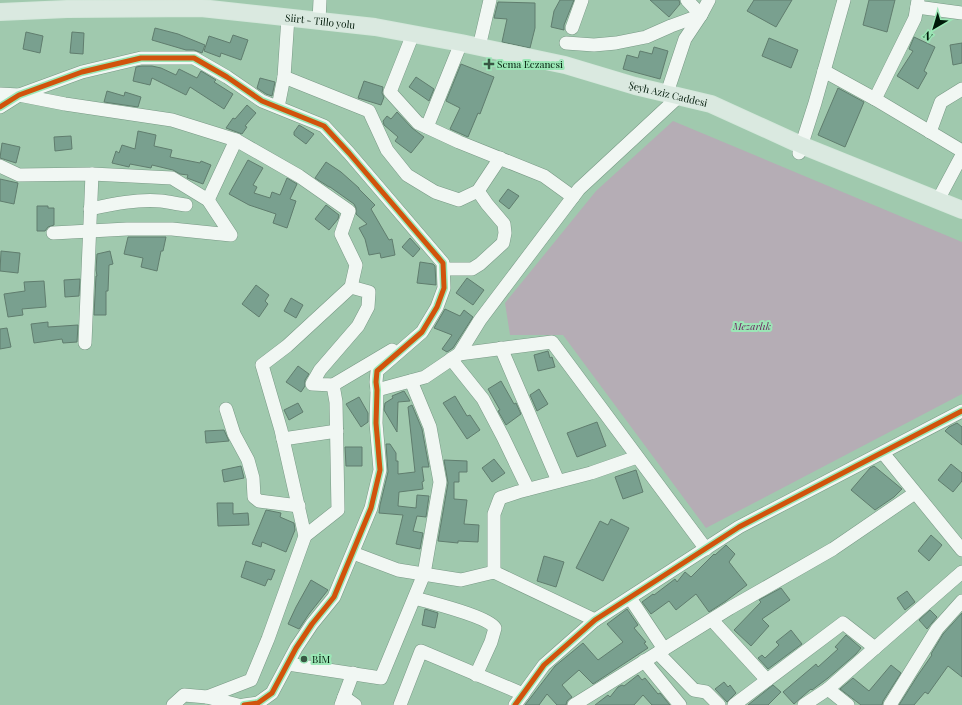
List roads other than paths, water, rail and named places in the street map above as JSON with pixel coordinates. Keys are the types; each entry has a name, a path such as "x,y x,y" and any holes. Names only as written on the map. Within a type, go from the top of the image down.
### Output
{"main road":[{"name":"Siirt - Tillo yolu","path":"0,12 98,4 201,8 375,27 565,65 635,86"},
{"name":"Şeyh Aziz Caddesi","path":"635,86 671,96 711,104 862,181 962,222"},
{"name":"Şeyh Aziz Caddesi","path":"800,149 962,210"}],"street":[{"path":"319,21 320,0"},
{"path":"479,47 490,0"},
{"path":"572,28 582,0"},
{"path":"687,0 701,15"},
{"path":"377,390 425,377 455,357 480,320 579,189 671,96 685,39 709,0"},
{"path":"800,149 844,0"},
{"path":"875,99 915,18 917,3 962,13"},
{"path":"566,43 594,45 616,44 646,37 701,15"},
{"path":"278,107 284,77 288,17"},
{"path":"413,34 390,92 418,123 544,176 573,197"},
{"path":"427,127 461,43"},
{"path":"0,107 19,95 82,72 140,58 194,58 227,77 262,101 324,126 443,263 444,288 437,307 422,332 377,370 376,423 380,470 371,508 334,597 312,624 296,648 272,693 258,703 244,705"},
{"path":"824,71 875,99 962,151"},
{"path":"284,77 369,111 387,150 407,175 435,192 458,200 478,191 500,158"},
{"path":"930,132 940,102 962,89"},
{"path":"0,94 19,95 65,104 172,120 236,140 299,176 349,211 341,234 356,265 351,287 287,346 262,365 283,438 305,536 268,639 251,680 207,697"},
{"path":"208,200 236,140"},
{"path":"938,200 962,155"},
{"path":"0,166 19,174 92,174 172,178 208,200 231,235 172,229 53,234"},
{"path":"85,343 92,174"},
{"path":"444,269 472,269 480,264 503,243 506,234 504,224 478,191"},
{"path":"90,208 138,201 161,201 186,205"},
{"path":"351,287 369,292 368,306 358,326 320,370 312,384 333,385 422,332"},
{"path":"455,357 501,348 552,342 706,549"},
{"path":"501,348 558,481"},
{"path":"455,357 483,399 528,489"},
{"path":"288,664 381,678 424,574 440,482 430,427 411,381"},
{"path":"305,536 338,510 336,402 333,385"},
{"path":"226,409 234,434 248,460 253,478 254,497 259,501 299,506"},
{"path":"515,705 544,665 595,620 739,527 962,411"},
{"path":"283,438 337,431"},
{"path":"883,453 962,550"},
{"path":"494,572 494,514 500,498 528,489 591,473 637,457"},
{"path":"574,705 712,620 833,549 915,493"},
{"path":"353,553 398,570 461,580 494,572 595,620"},
{"path":"804,705 828,689 962,572"},
{"path":"415,598 479,618 492,624 495,628 491,642 476,675"},
{"path":"630,598 661,651 694,690 706,692 719,705"},
{"path":"890,705 937,629 962,601"},
{"path":"712,620 767,680"},
{"path":"734,705 843,624 875,648"},
{"path":"400,705 421,651 523,694"},
{"path":"644,661 680,705"},
{"path":"353,673 343,701 355,705"},
{"path":"828,689 848,705"},
{"path":"173,705 184,695 207,697 238,705"}],"place":[{"name":"Sema Eczanesi","path":"489,64"},
{"name":"BİM","path":"304,659"}],"park label":[{"name":"Mezarlık","path":"752,326"}]}
